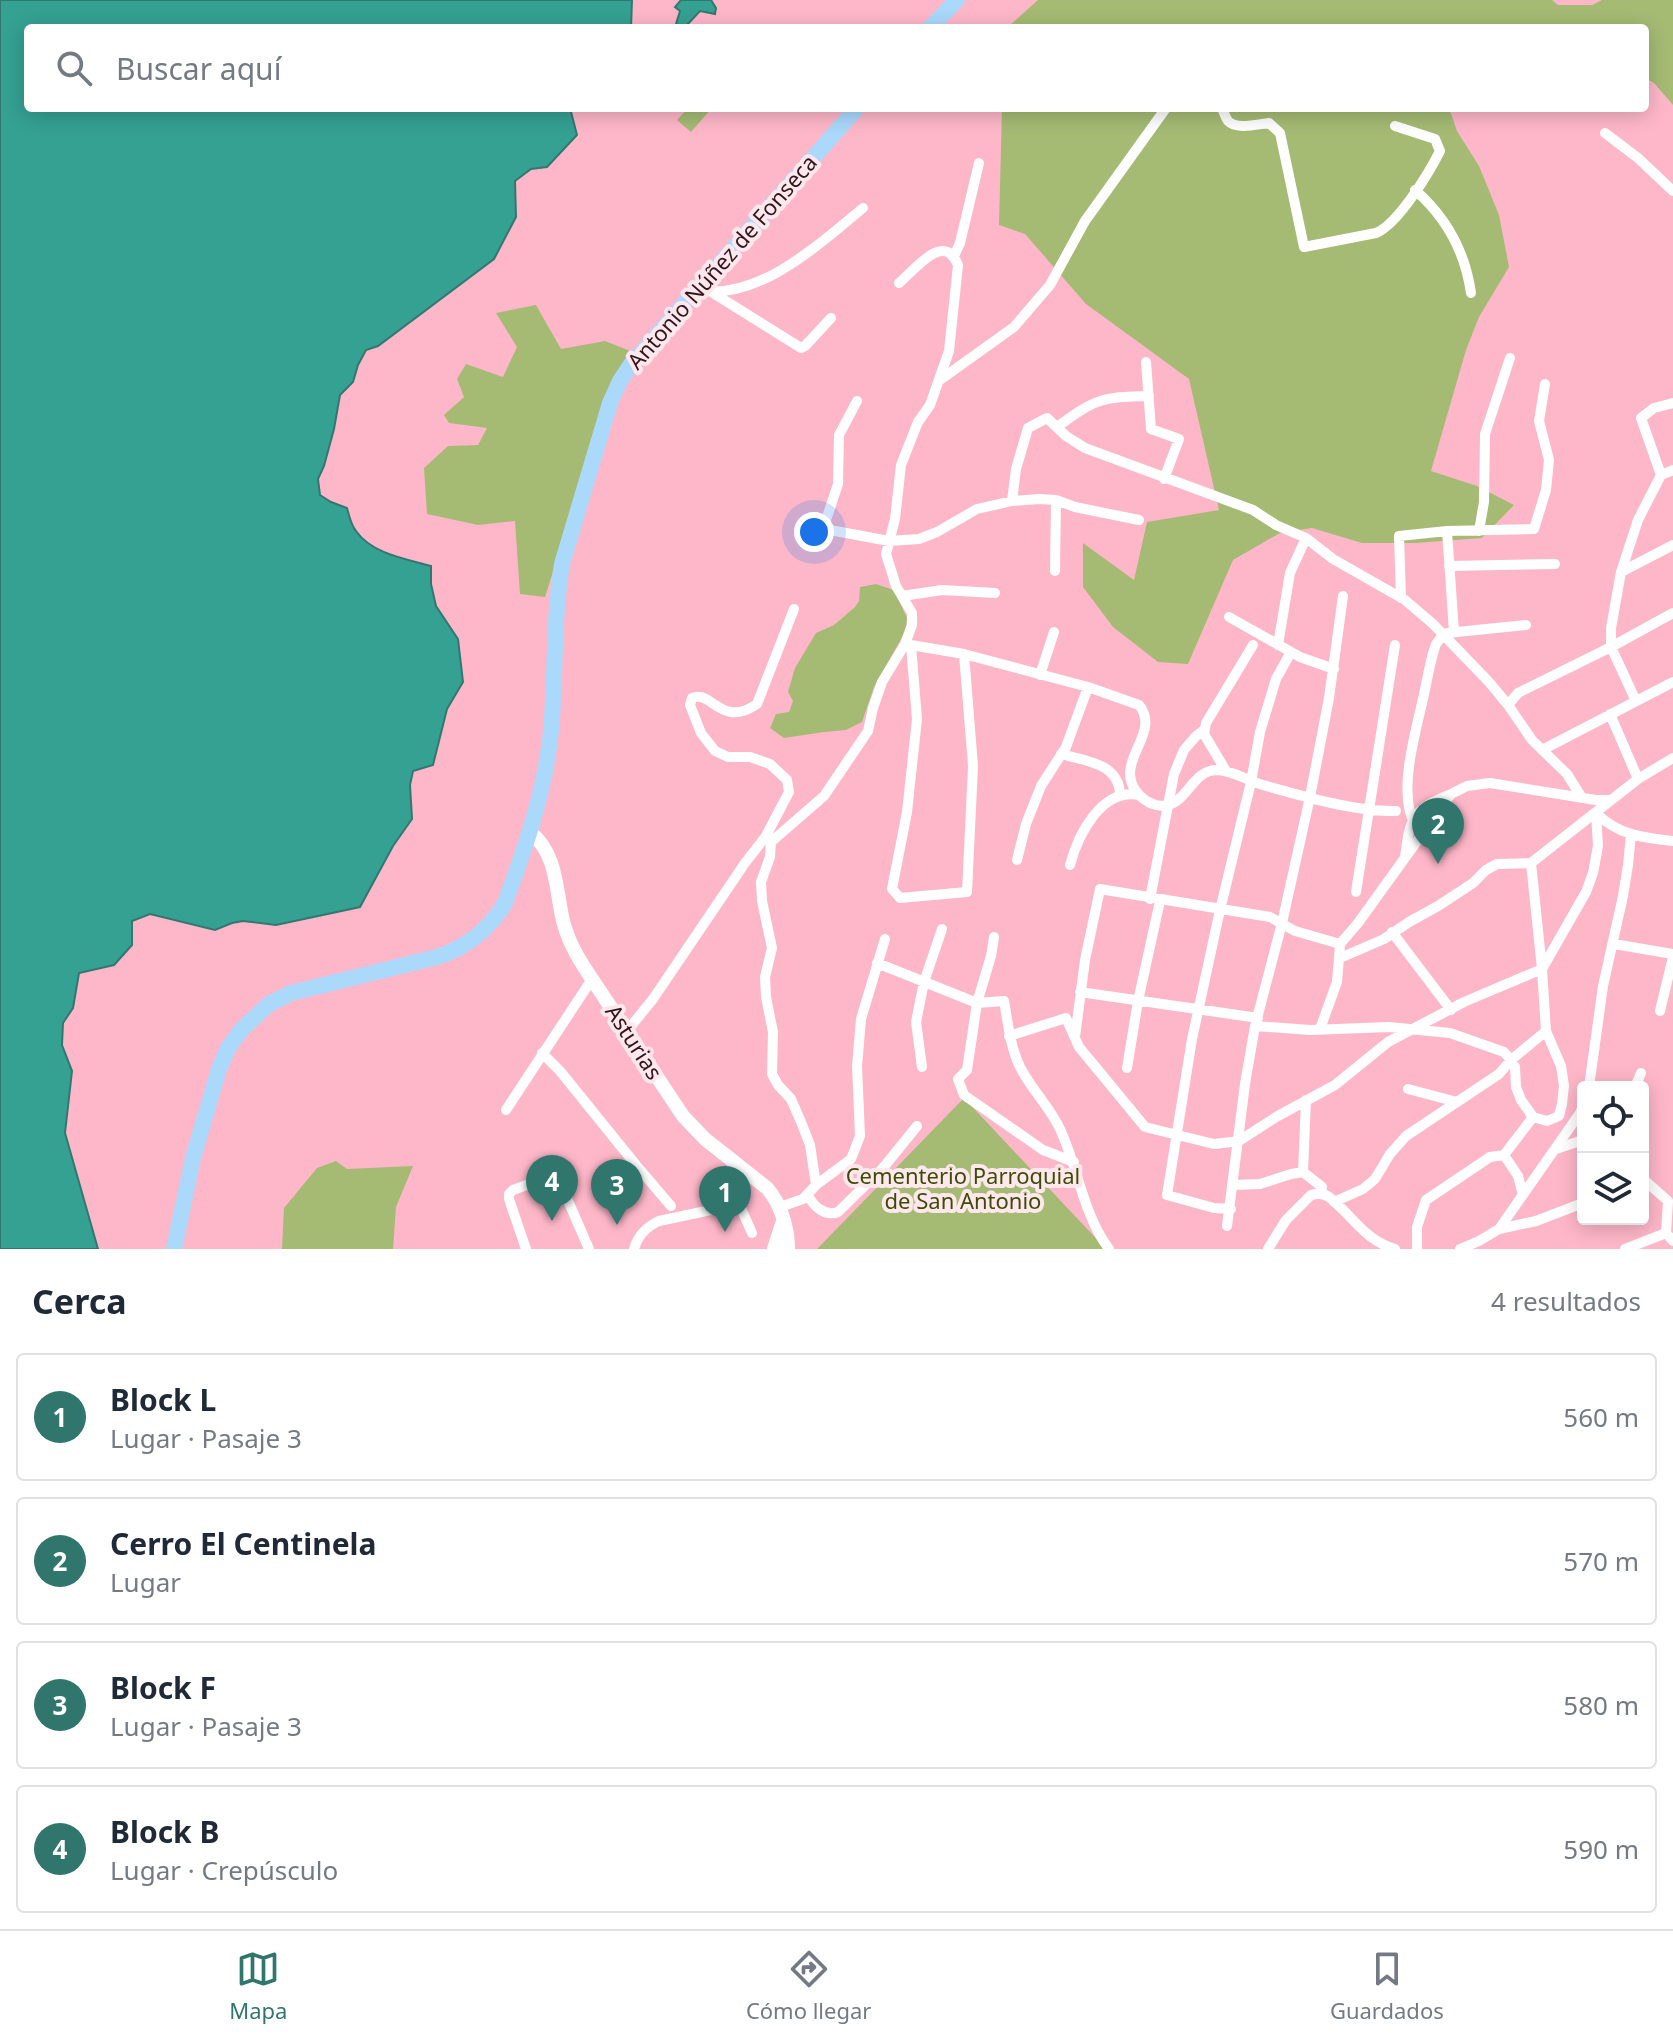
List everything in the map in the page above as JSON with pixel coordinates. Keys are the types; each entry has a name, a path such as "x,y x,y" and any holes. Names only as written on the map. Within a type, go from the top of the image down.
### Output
{"main road":[{"path":"934,24 957,0"},
{"name":"Antonio Núñez de Fonseca","path":"177,1249 193,1158 223,1058 250,1020 269,1004 291,993 437,957 465,945 489,926 505,903 531,833 544,782 551,731 562,564 605,415 615,391 632,363 704,291 854,112"}],"street":[{"path":"940,380 1014,327 1050,285 1085,221 1163,112"},
{"path":"1224,112 1234,125 1269,123 1280,133 1304,247 1382,231 1395,220 1440,151 1435,139 1395,126"},
{"path":"1605,133 1673,191"},
{"path":"954,256 960,243 979,163"},
{"path":"1415,190 1436,210 1452,233 1463,257 1471,293"},
{"path":"704,291 739,288 775,274 813,249 863,208"},
{"path":"899,283 932,253 941,250 954,256 958,265 949,351 930,405 918,422 901,465 895,519 886,554 896,586 912,613 908,644 917,719 907,812 892,889 900,898 967,892 973,766 964,654"},
{"path":"704,291 801,348 831,318"},
{"path":"1479,531 1484,502 1485,434 1510,358"},
{"path":"1146,362 1151,429 1179,439 1164,479"},
{"path":"1401,598 1399,536 1447,531 1534,529 1543,503 1549,460 1539,421 1545,384"},
{"path":"1057,427 1096,401 1149,396"},
{"path":"857,401 839,435 838,484 825,523 830,530 889,541 919,539 977,509 1039,499 1056,500 1139,520"},
{"path":"1661,475 1641,418 1654,408 1673,403"},
{"path":"1012,501 1016,469 1028,428 1047,418 1085,448 1253,510 1276,525 1306,538 1333,559 1401,598 1448,634 1508,705 1532,740 1567,774 1582,798"},
{"path":"1636,701 1611,647 1611,628 1621,572 1638,520 1661,475 1673,470"},
{"path":"1055,571 1056,500"},
{"path":"1447,531 1448,634"},
{"path":"1278,645 1290,573 1306,538"},
{"path":"1621,572 1673,545"},
{"path":"1449,566 1555,564"},
{"path":"902,596 942,590 995,593"},
{"path":"1227,1226 1245,1084 1310,797 1334,669 1343,596"},
{"path":"794,609 757,704 731,712 718,708 701,696 690,703 696,725 715,751 728,757 750,757 764,761 787,780 788,796 768,839 770,857 761,882 772,948 765,977 766,997 773,1032 772,1074 791,1099 801,1122 810,1145 816,1185"},
{"path":"1508,705 1518,693 1673,613"},
{"path":"1229,617 1300,657 1334,669"},
{"path":"1412,818 1407,788 1434,649 1448,634 1526,625"},
{"path":"1040,675 1054,632"},
{"path":"908,644 964,654 1088,687 1139,705 1145,713 1146,727 1131,761 1129,776 1132,786 1149,802 1168,806 1185,794 1201,775 1226,771 1251,782 1310,797 1370,811 1396,811"},
{"path":"627,1031 653,999 745,863 768,839 816,804 838,779 868,731 882,682 908,644"},
{"path":"1127,1068 1174,774 1189,743 1204,730 1210,714 1253,645"},
{"path":"1356,892 1395,645"},
{"path":"1231,1209 1214,1208 1167,1195 1197,1009 1264,719 1276,679 1291,652"},
{"path":"1542,750 1673,682"},
{"path":"1017,860 1026,824 1041,786 1061,754 1088,687"},
{"path":"1610,714 1638,779"},
{"path":"1204,730 1226,771"},
{"path":"1061,754 1106,767 1116,778 1120,795"},
{"path":"1340,958 1384,939 1497,864 1531,863 1638,779 1673,758"},
{"path":"1405,857 1412,818 1439,799 1467,786 1490,783 1610,800"},
{"path":"1320,1029 1337,982 1340,944 1451,794"},
{"path":"1070,865 1077,843 1105,805 1120,795 1139,795"},
{"path":"1596,813 1607,824 1631,834 1673,841"},
{"path":"1009,1036 1066,1018 1079,1047 1145,1127 1214,1144 1239,1141 1335,1085 1388,1042 1476,997 1542,969 1586,892 1593,873 1598,846 1596,813"},
{"name":"Asturias","path":"531,833 544,846 550,858 567,933 592,979 690,1124 767,1188 781,1214"},
{"path":"1590,1081 1603,986 1614,944 1631,834"},
{"path":"1080,992 1197,1009 1257,1022 1320,1029 1389,1027 1450,1033 1504,1052 1515,1067 1516,1087 1521,1100 1533,1117 1547,1121 1559,1116 1564,1086 1561,1066 1546,1031 1531,863"},
{"path":"1075,1039 1080,992 1100,889 1270,917 1295,931 1340,944"},
{"path":"922,1067 916,1022 924,982 942,929"},
{"path":"1392,932 1451,1010"},
{"path":"994,937 977,1003 967,1070 958,1079 964,1095 1043,1150 1074,1162"},
{"path":"774,1249 781,1214 851,1159 860,1136 857,1050 865,1003 885,939"},
{"path":"1614,944 1673,956 1660,1011"},
{"path":"877,963 977,1003 1004,1001 1009,1036 1020,1067 1059,1126 1091,1218 1109,1249"},
{"path":"506,1110 592,979"},
{"path":"1334,1202 1363,1189 1375,1179 1390,1154 1406,1136 1499,1074 1546,1031"},
{"path":"542,1053 671,1206"},
{"path":"1638,1081 1641,1073"},
{"path":"1408,1089 1457,1102"},
{"path":"1303,1172 1306,1100"},
{"path":"1417,1249 1417,1227 1426,1200 1490,1157 1504,1155 1533,1117"},
{"path":"1499,1229 1577,1117"},
{"path":"808,1195 819,1210 836,1214 876,1176 917,1126"},
{"path":"1554,1150 1577,1142"},
{"path":"1504,1155 1518,1176 1523,1195"},
{"path":"1232,1185 1260,1184 1303,1172 1322,1187 1321,1193"},
{"path":"526,1249 509,1194 554,1175 589,1249"},
{"path":"1625,1249 1670,1237 1668,1201 1649,1184"},
{"path":"1268,1249 1286,1220 1311,1195 1321,1193 1373,1239 1395,1249"},
{"path":"634,1249 645,1230 659,1221 739,1204 752,1233"},
{"path":"1460,1249 1499,1229 1536,1221 1577,1205"},
{"path":"781,1214 788,1249"}],"green space":[{"path":"1038,0 1552,0 1558,5 1592,5 1602,0 1673,0 1673,105 1649,80 1649,24 1011,24"},
{"path":"684,112 708,112 691,132 677,120"},
{"path":"1002,112 1450,112 1457,131 1479,166 1499,215 1509,267 1479,317 1466,350 1431,471 1477,486 1514,505 1482,538 1362,543 1312,528 1280,533 1233,560 1188,664 1158,662 1113,627 1083,587 1083,543 1134,580 1147,522 1219,510 1189,379 1086,304 1025,234 999,225"},
{"path":"536,305 561,349 605,341 633,352 569,521 545,597 520,594 515,521 478,525 427,514 424,468 448,446 478,445 487,428 449,423 444,415 464,397 457,379 466,364 503,377 517,347 496,313"},
{"path":"876,584 894,590 907,618 905,632 874,687 862,722 846,730 784,738 770,728 776,714 789,712 793,701 788,692 795,668 816,633 834,625 855,607 859,601 860,587"},
{"name":"Cementerio Parroquial de San Antonio","path":"964,1098 1106,1249 817,1249"},
{"path":"336,1161 347,1169 413,1166 396,1207 393,1249 282,1249 284,1208 317,1168"}],"shaded area":[{"path":"0,0 632,0 631,24 24,24 24,112 571,112 577,135 547,167 531,169 515,181 516,217 494,259 378,346 366,350 353,382 340,395 334,429 318,479 320,495 347,508 354,529 363,539 390,554 431,566 436,606 458,639 463,682 447,709 433,765 413,771 410,785 412,819 393,846 360,907 276,925 243,921 215,930 150,914 132,921 132,945 114,965 79,973 73,1008 63,1023 62,1045 72,1071 65,1133 98,1249 0,1249"},
{"path":"681,0 711,0 716,8 715,14 700,11 688,24 676,24 680,11 675,7"}],"place":[{"name":"Cerro El Centinela","path":"1438,864"},
{"name":"Block B","path":"552,1221"},
{"name":"Block F","path":"617,1225"},
{"name":"Block L","path":"725,1232"}]}
